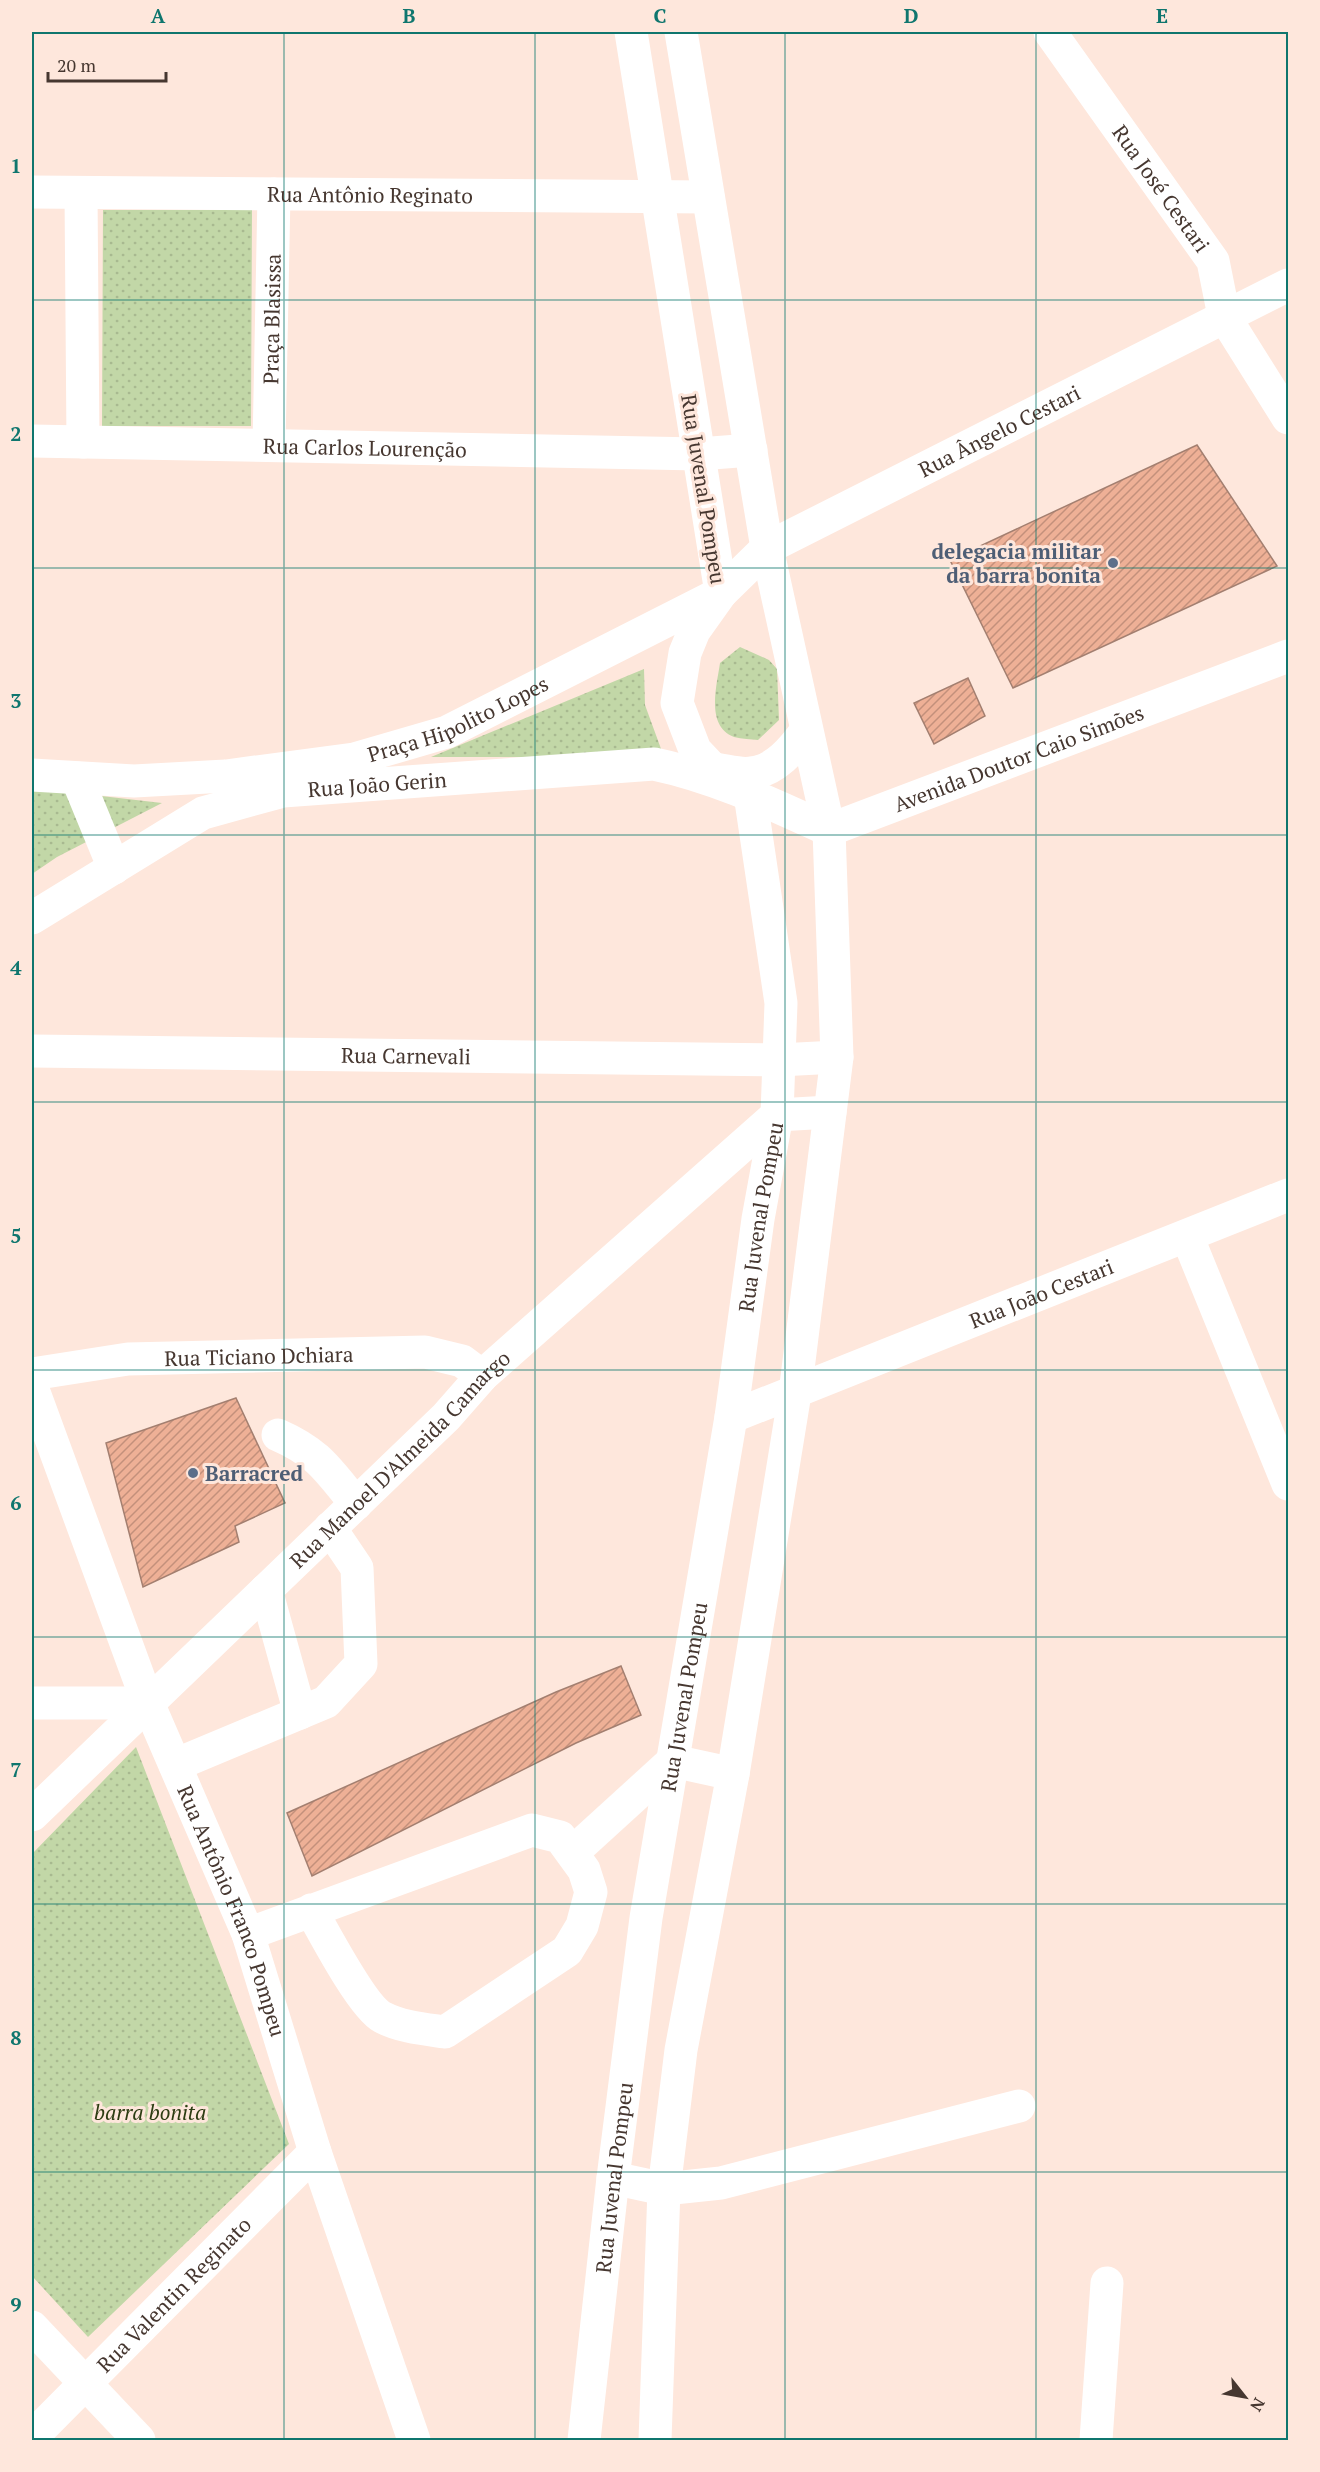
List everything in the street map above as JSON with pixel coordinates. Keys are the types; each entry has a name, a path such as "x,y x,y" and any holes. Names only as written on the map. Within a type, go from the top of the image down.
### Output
{"street":[{"name":"Rua Juvenal Pompeu","path":"584,2440 613,2178 646,1918 731,1417 758,1219 777,1115 781,1003 750,794 713,769 695,750 677,704 685,653 694,631 721,593 631,32"},
{"path":"655,2440 664,2189 681,2050 733,1774 795,1393 837,1058 829,830 767,548 681,32"},
{"name":"Rua José Cestari","path":"1050,32 1213,261 1224,316 1288,418"},
{"name":"Rua Antônio Reginato","path":"32,192 708,197"},
{"path":"81,192 83,442"},
{"name":"Praça Blasissa","path":"269,445 274,194"},
{"name":"Rua Ângelo Cestari","path":"721,593 767,548 1288,285"},
{"name":"Rua Carlos Lourenção","path":"32,441 699,453 751,450"},
{"name":"Praça Hipolito Lopes","path":"32,775 134,781 226,776 354,759 447,732 721,593"},
{"name":"Avenida Doutor Caio Simões","path":"829,830 1288,656"},
{"path":"713,769 751,774 774,765 793,748 806,731"},
{"name":"Rua João Gerin","path":"32,918 202,813 283,790 654,764 688,771 750,794"},
{"path":"77,778 114,868"},
{"path":"750,794 829,830"},
{"name":"Rua Carnevali","path":"32,1051 779,1060 837,1058"},
{"path":"777,1115 830,1112"},
{"name":"Rua Manoel D'Almeida Camargo","path":"32,1815 446,1417 482,1376 777,1115"},
{"name":"Rua João Cestari","path":"731,1417 1288,1195"},
{"path":"1187,1236 1288,1484"},
{"name":"Rua Ticiano Dchiara","path":"32,1374 128,1359 425,1352 462,1360 482,1376"},
{"name":"Rua Antônio Franco Pompeu","path":"32,1387 39,1421 148,1703 248,1934 315,2152 414,2440"},
{"path":"278,1435 301,1445 317,1456 356,1504"},
{"path":"175,1765 326,1702 361,1664 357,1568 330,1528"},
{"path":"266,1590 300,1713"},
{"path":"32,1703 148,1703"},
{"path":"572,1853 673,1761 733,1774"},
{"path":"248,1934 311,1910 532,1830 560,1837 584,1870 591,1892 582,1926 567,1951 445,2032 411,2027 380,2017 356,1988 311,1910"},
{"path":"613,2178 664,2189 721,2183 1019,2106"},
{"name":"Rua Valentin Reginato","path":"32,2437 315,2152"},
{"path":"1096,2440 1107,2283"},
{"path":"32,2327 139,2440"}],"green space":[{"path":"103,210 252,210 251,426 102,426"},
{"path":"740,647 769,660 777,669 779,720 758,740 734,737 725,732 716,715 715,693 720,663"},
{"path":"644,669 645,705 664,757 431,757"},
{"path":"32,788 162,803 57,857 32,874"},
{"name":"barra bonita","path":"136,1747 289,2144 88,2337 32,2276 32,1854"}],"building":[{"name":"delegacia militar da barra bonita","path":"1197,445 1277,566 1013,688 950,560"},
{"path":"968,678 985,716 934,744 914,703"},
{"name":"Barracred","path":"236,1398 285,1503 235,1526 239,1542 143,1587 106,1443"},
{"path":"621,1666 641,1715 576,1743 312,1876 287,1813 556,1692"}],"place":[{"name":"delegacia militar da barra bonita","path":"1113,563"},
{"name":"Barracred","path":"193,1473"}]}
